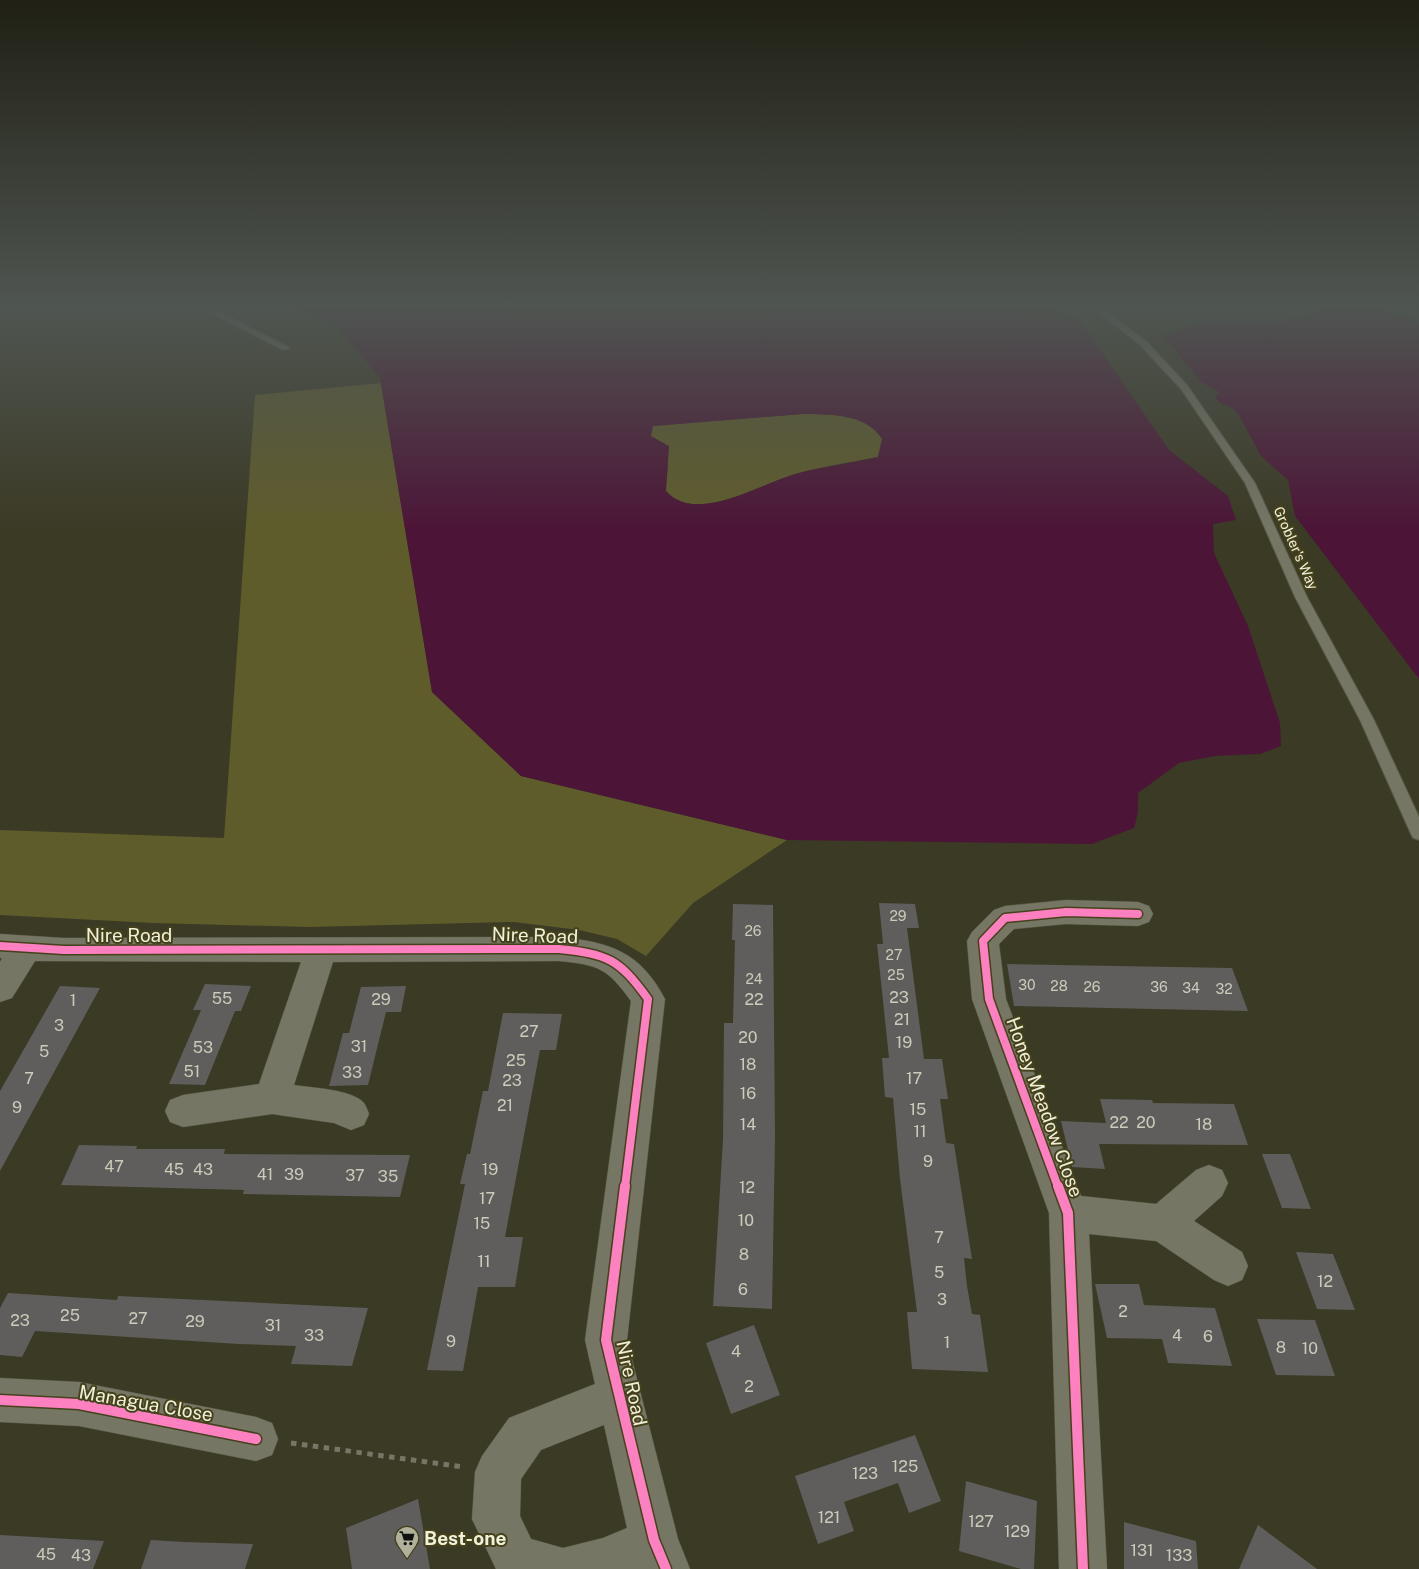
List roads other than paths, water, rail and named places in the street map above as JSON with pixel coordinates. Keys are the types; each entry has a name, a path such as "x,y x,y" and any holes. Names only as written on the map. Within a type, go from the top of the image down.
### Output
{"street":[{"name":"Honey Meadow Close","path":"1083,1569 1068,1213 989,998 984,941 1005,918 1066,912 1138,914"},
{"name":"Nire Road","path":"13,946 64,950 558,949 599,953 626,969 648,998 606,1340 618,1398 660,1555 571,1569"},
{"path":"0,988 13,946"},
{"path":"272,1098 321,950"},
{"path":"183,1111 272,1098 341,1108 352,1114"},
{"path":"1163,1223 1209,1183"},
{"name":"Honey Meadow Close","path":"1068,1213 1163,1223 1228,1266"},
{"name":"Nire Road","path":"555,1569 516,1559 496,1519 498,1472 525,1434 564,1417 618,1398"},
{"name":"Managua Close","path":"0,1400 79,1404 256,1439"}],"lane":[{"name":"Grobler's Way","path":"1180,382 1250,483 1301,597 1367,720 1419,834"}],"place":[{"name":"Best-one","path":"407,1559"}]}
